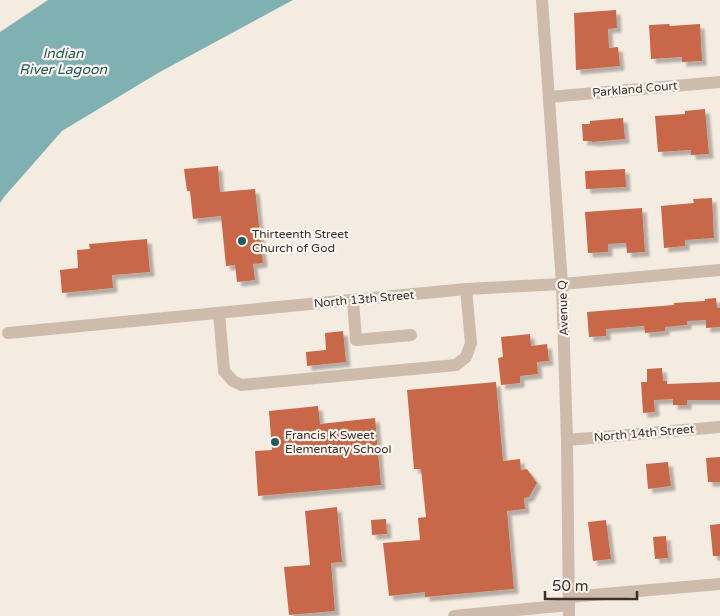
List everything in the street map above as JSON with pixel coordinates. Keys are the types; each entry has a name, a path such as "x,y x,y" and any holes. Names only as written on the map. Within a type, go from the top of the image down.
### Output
{"street":[{"name":"Avenue Q","path":"542,0 562,284 567,440 569,606"},
{"name":"Parkland Court","path":"549,97 720,82"},
{"name":"North 13th Street","path":"8,333 466,289 562,284 720,270"},
{"path":"219,313 224,371 233,381 241,385 436,367 456,365 466,357 471,343 466,289"},
{"path":"353,300 356,340 411,335"},
{"name":"North 14th Street","path":"567,440 720,427"},
{"path":"454,616 569,606 720,584"}],"water":[{"name":"Indian River Lagoon","path":"48,0 293,0 158,73 62,131 0,203 0,32"}],"building":[{"path":"616,10 617,28 608,29 609,48 618,47 620,66 576,70 574,13"},
{"path":"669,24 670,26 700,24 702,61 682,62 682,57 651,59 649,25"},
{"path":"705,109 709,154 691,155 691,150 658,152 655,116 685,114 685,111"},
{"path":"623,118 625,139 583,141 582,124 590,124 590,121"},
{"name":"Thirteenth Street Church of God","path":"218,166 220,192 255,189 263,263 253,264 255,280 237,282 235,265 226,266 221,216 193,219 190,191 187,191 184,169"},
{"path":"625,169 626,187 586,189 585,171"},
{"path":"712,198 714,238 685,240 685,246 664,248 661,206 694,203 693,199"},
{"path":"642,208 645,252 627,253 626,243 608,244 608,252 588,253 585,212"},
{"path":"147,239 150,272 112,275 113,288 62,293 60,270 78,268 77,250 90,249 89,244"},
{"path":"716,298 717,308 720,308 720,327 706,328 706,320 687,321 687,325 665,327 665,331 645,333 644,326 606,329 606,336 589,337 587,312 674,305 674,303 705,301 705,299"},
{"path":"343,331 346,362 307,366 306,352 326,350 325,333"},
{"path":"530,334 531,346 547,344 549,361 537,362 538,374 520,376 520,383 501,385 498,358 503,357 501,337"},
{"path":"662,368 663,381 667,381 667,384 720,382 720,400 687,400 687,405 673,405 673,399 654,400 655,412 643,413 641,382 647,382 647,369"},
{"path":"496,382 503,461 520,459 521,470 527,469 537,483 529,497 524,498 525,509 507,511 514,589 425,597 425,592 389,596 383,543 420,540 418,518 426,517 421,469 414,469 407,390"},
{"path":"318,406 320,424 375,418 381,485 258,496 255,451 272,450 269,411"},
{"path":"720,457 720,482 708,482 706,458"},
{"path":"668,462 671,486 648,489 646,464"},
{"path":"337,507 342,562 331,563 335,611 289,615 284,567 310,565 305,511"},
{"path":"386,519 387,534 372,535 371,520"},
{"path":"606,520 611,559 593,561 588,522"},
{"path":"720,524 720,556 713,556 710,525"},
{"path":"666,536 668,558 655,559 653,537"}],"place":[{"name":"Thirteenth Street Church of God","path":"242,241"},
{"name":"Francis K Sweet Elementary School","path":"275,442"}]}
